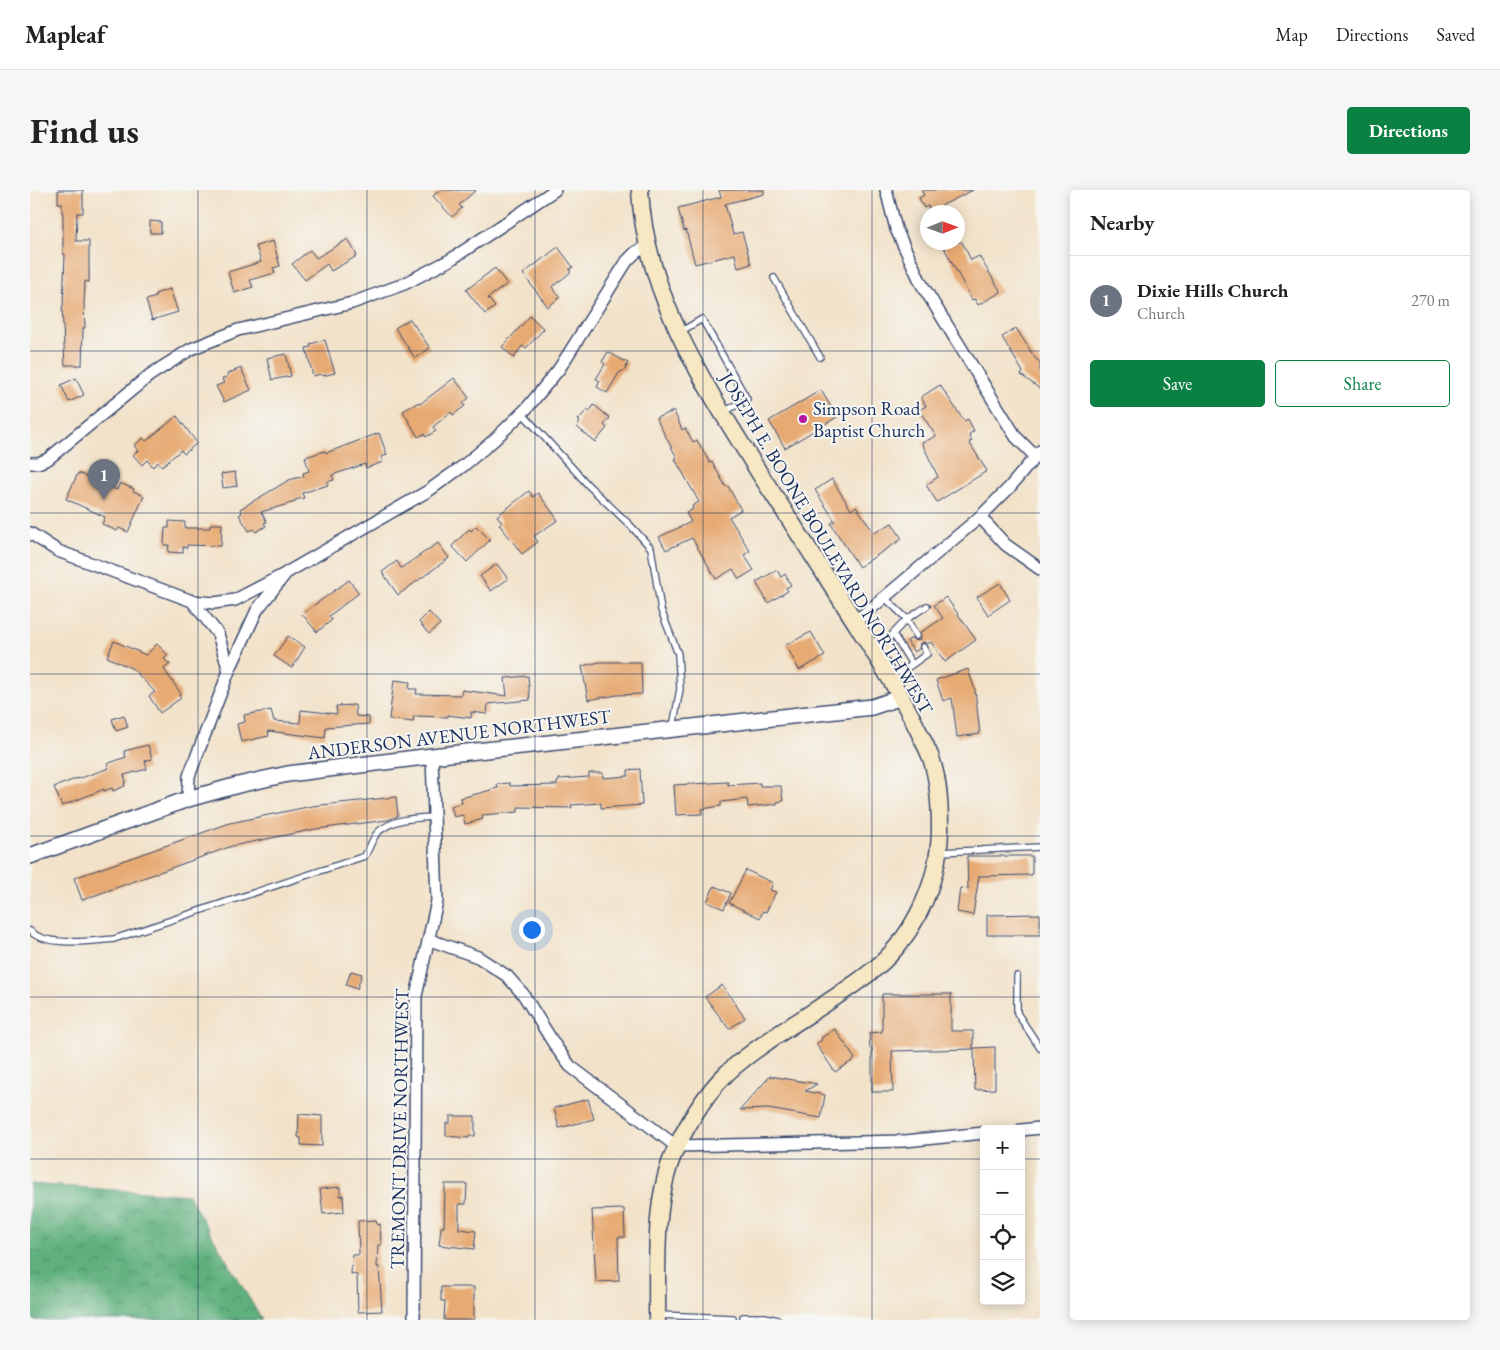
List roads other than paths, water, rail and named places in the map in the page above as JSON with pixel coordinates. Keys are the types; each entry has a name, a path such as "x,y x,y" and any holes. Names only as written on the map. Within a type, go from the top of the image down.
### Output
{"main road":[{"name":"JOSEPH E. BOONE BOULEVARD NORTHWEST","path":"640,190 648,246 663,299 686,349 723,413 902,697 933,765 938,789 940,831 931,885 920,910 899,944 871,973 749,1055 726,1074 702,1102 676,1146 662,1191 658,1227 657,1318"}],"street":[{"path":"30,463 38,463 48,458 150,375 191,349 238,330 352,303 404,284 450,260 554,190"},
{"path":"854,622 980,517 1009,488 1038,454 1016,437 920,283 896,228 886,190"},
{"path":"30,533 58,551 192,601 214,603 235,600 286,573 428,491 463,466 494,440 522,413 559,370 627,261 636,252 648,246"},
{"path":"980,517 1006,545 1040,569"},
{"path":"188,799 189,776 229,671 257,610 286,573"},
{"path":"192,601 218,634 229,671"},
{"name":"ANDERSON AVENUE NORTHWEST","path":"30,856 188,799 288,774 872,707 902,697"},
{"name":"TREMONT DRIVE NORTHWEST","path":"414,1320 416,996 430,940 437,901 432,756"},
{"path":"430,940 478,957 507,976 524,994 556,1047 570,1066 676,1146 905,1141 980,1133"},
{"path":"1025,1130 1040,1128"}],"lane":[{"path":"774,278 820,357"},
{"path":"679,333 702,320 747,399 723,413"},
{"path":"522,413 589,486 651,548 661,610 678,654 680,689 672,729"},
{"path":"884,597 906,619 916,636"},
{"path":"873,651 893,634 906,619 927,606"},
{"path":"893,634 912,664"},
{"path":"891,679 927,654 923,647"},
{"path":"30,931 33,935 47,940 98,941 114,939 365,856 377,832 406,819 434,817"},
{"path":"938,852 1040,847"},
{"path":"1016,976 1017,1013 1040,1048"},
{"path":"743,1317 765,1317 778,1320"},
{"path":"657,1318 733,1318"}],"place":[{"name":"Simpson Road Baptist Church","path":"803,419"},
{"name":"Dixie Hills Church","path":"104,500"}]}
